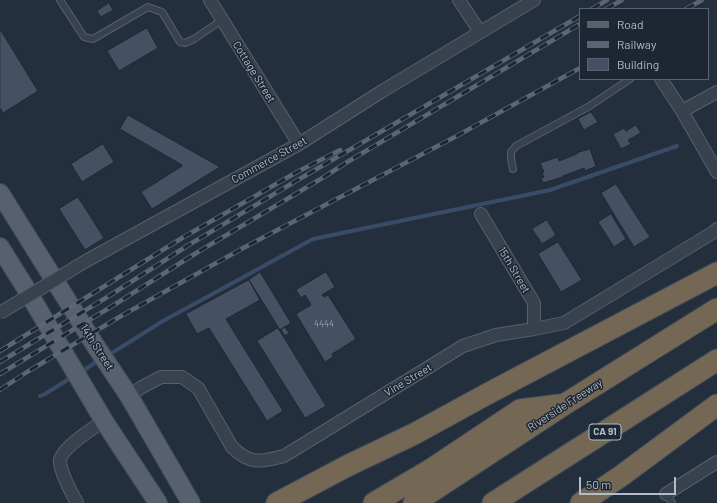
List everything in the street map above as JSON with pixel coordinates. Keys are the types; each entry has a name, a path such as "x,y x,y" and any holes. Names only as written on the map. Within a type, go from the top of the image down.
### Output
{"highway":[{"path":"277,503 349,465 414,434 717,273"},
{"name":"Riverside Freeway","path":"414,503 565,404 717,310"},
{"name":"CA 91","path":"493,503 717,360"},
{"path":"374,503 430,470 520,410 565,404"},
{"path":"583,502 621,476 717,405"}],"main road":[{"name":"14th Street","path":"0,193 95,345 129,396 191,503"},
{"path":"0,247 104,421 158,503"}],"street":[{"name":"Cottage Street","path":"210,0 299,144"},
{"path":"458,0 480,32"},
{"name":"Commerce Street","path":"0,312 86,261 299,144 384,90 534,0"},
{"path":"662,80 682,111 717,172"},
{"path":"682,111 717,92"},
{"name":"15th Street","path":"481,214 534,303 534,329"},
{"name":"Vine Street","path":"129,396 161,377 182,377 198,388 235,450 255,461 265,461 284,456 463,346 496,335 564,323 717,229"},
{"path":"77,503 61,469 60,460 69,446 104,421"},
{"path":"669,498 717,462"}],"lane":[{"path":"60,0 84,37 93,39 148,6 162,12 180,42 185,43 194,39 222,20"},
{"path":"513,169 511,152 516,146 588,107 628,80"}],"building":[{"path":"109,3 113,10 101,17 97,11"},
{"path":"147,28 158,48 119,71 107,51"},
{"path":"0,29 38,91 3,113 0,108"},
{"path":"591,112 598,122 584,130 578,119"},
{"path":"128,115 220,167 152,209 141,192 182,165 120,129"},
{"path":"636,125 641,133 628,140 631,144 621,149 613,134 624,128 626,131"},
{"path":"103,144 114,162 82,182 71,164"},
{"path":"590,149 597,166 585,171 584,168 563,177 543,183 541,178 544,177 542,173 544,172 540,163 558,157 559,161"},
{"path":"616,184 650,237 634,247 601,193"},
{"path":"78,197 104,238 85,250 59,209"},
{"path":"611,214 626,239 614,247 598,222"},
{"path":"547,220 556,235 542,244 532,229"},
{"path":"558,242 582,280 561,292 538,254"},
{"path":"260,272 291,323 280,330 249,280"},
{"path":"326,272 335,287 322,295 324,297 328,295 356,339 332,354 333,357 325,362 296,314 311,305 305,295 301,298 296,290"},
{"path":"249,280 260,300 226,319 283,411 267,421 209,328 197,334 186,314"},
{"path":"285,327 289,333 285,336 281,330"},
{"path":"278,328 326,406 305,418 257,341"}],"waterway":[{"path":"107,356 163,321 313,239 550,190 677,146"},
{"path":"80,373 99,360"},
{"path":"40,396 72,377"}],"railway":[{"path":"594,8 607,0"},
{"path":"608,8 622,0"},
{"path":"688,8 702,0"},
{"path":"0,362 109,296 187,246 579,17"},
{"path":"0,374 193,255 579,25"},
{"path":"0,390 27,372 121,316 245,247 453,138 579,69"},
{"path":"0,351 182,238 297,172 340,150"}]}
